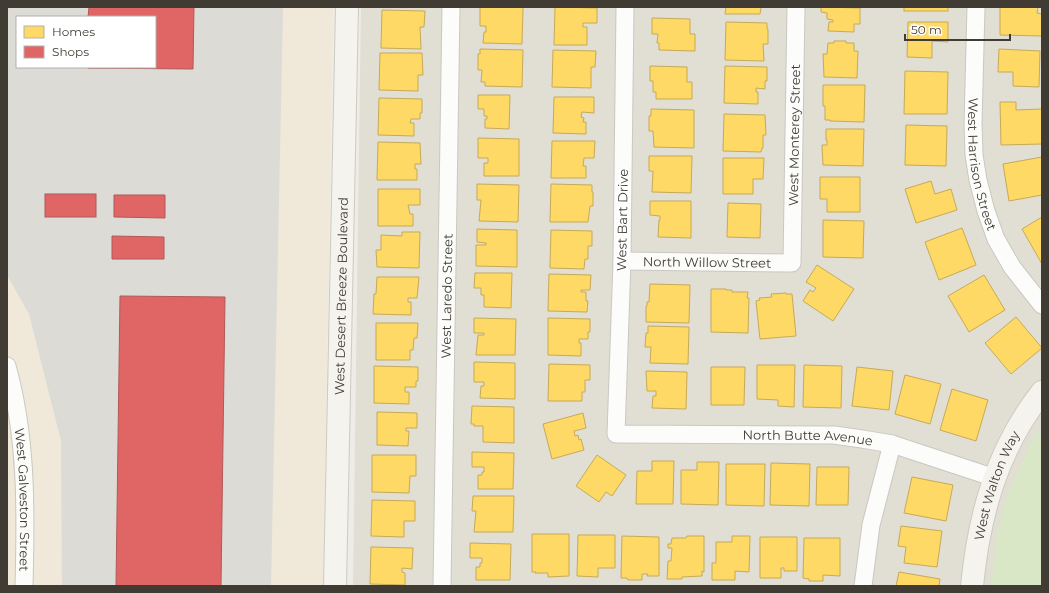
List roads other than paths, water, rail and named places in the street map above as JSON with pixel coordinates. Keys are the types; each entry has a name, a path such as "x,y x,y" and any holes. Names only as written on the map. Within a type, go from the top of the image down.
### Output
{"street":[{"name":"West Desert Breeze Boulevard","path":"335,586 347,7"},
{"name":"West Laredo Street","path":"442,586 451,7"},
{"name":"West Bart Drive","path":"616,434 622,261 625,7"},
{"name":"West Monterey Street","path":"792,263 796,7"},
{"name":"West Harrison Street","path":"976,7 973,124 974,155 978,180 986,211 996,239 1012,267 1042,305"},
{"name":"North Willow Street","path":"622,261 792,263"},
{"name":"West Galveston Street","path":"7,366 15,399 24,465 26,510 24,586"},
{"name":"West Walton Way","path":"972,586 980,528 995,478 1011,441 1028,409 1042,392"},
{"name":"North Butte Avenue","path":"616,434 834,436 862,438 892,444 995,478"},
{"path":"863,586 871,525 892,444"}]}
